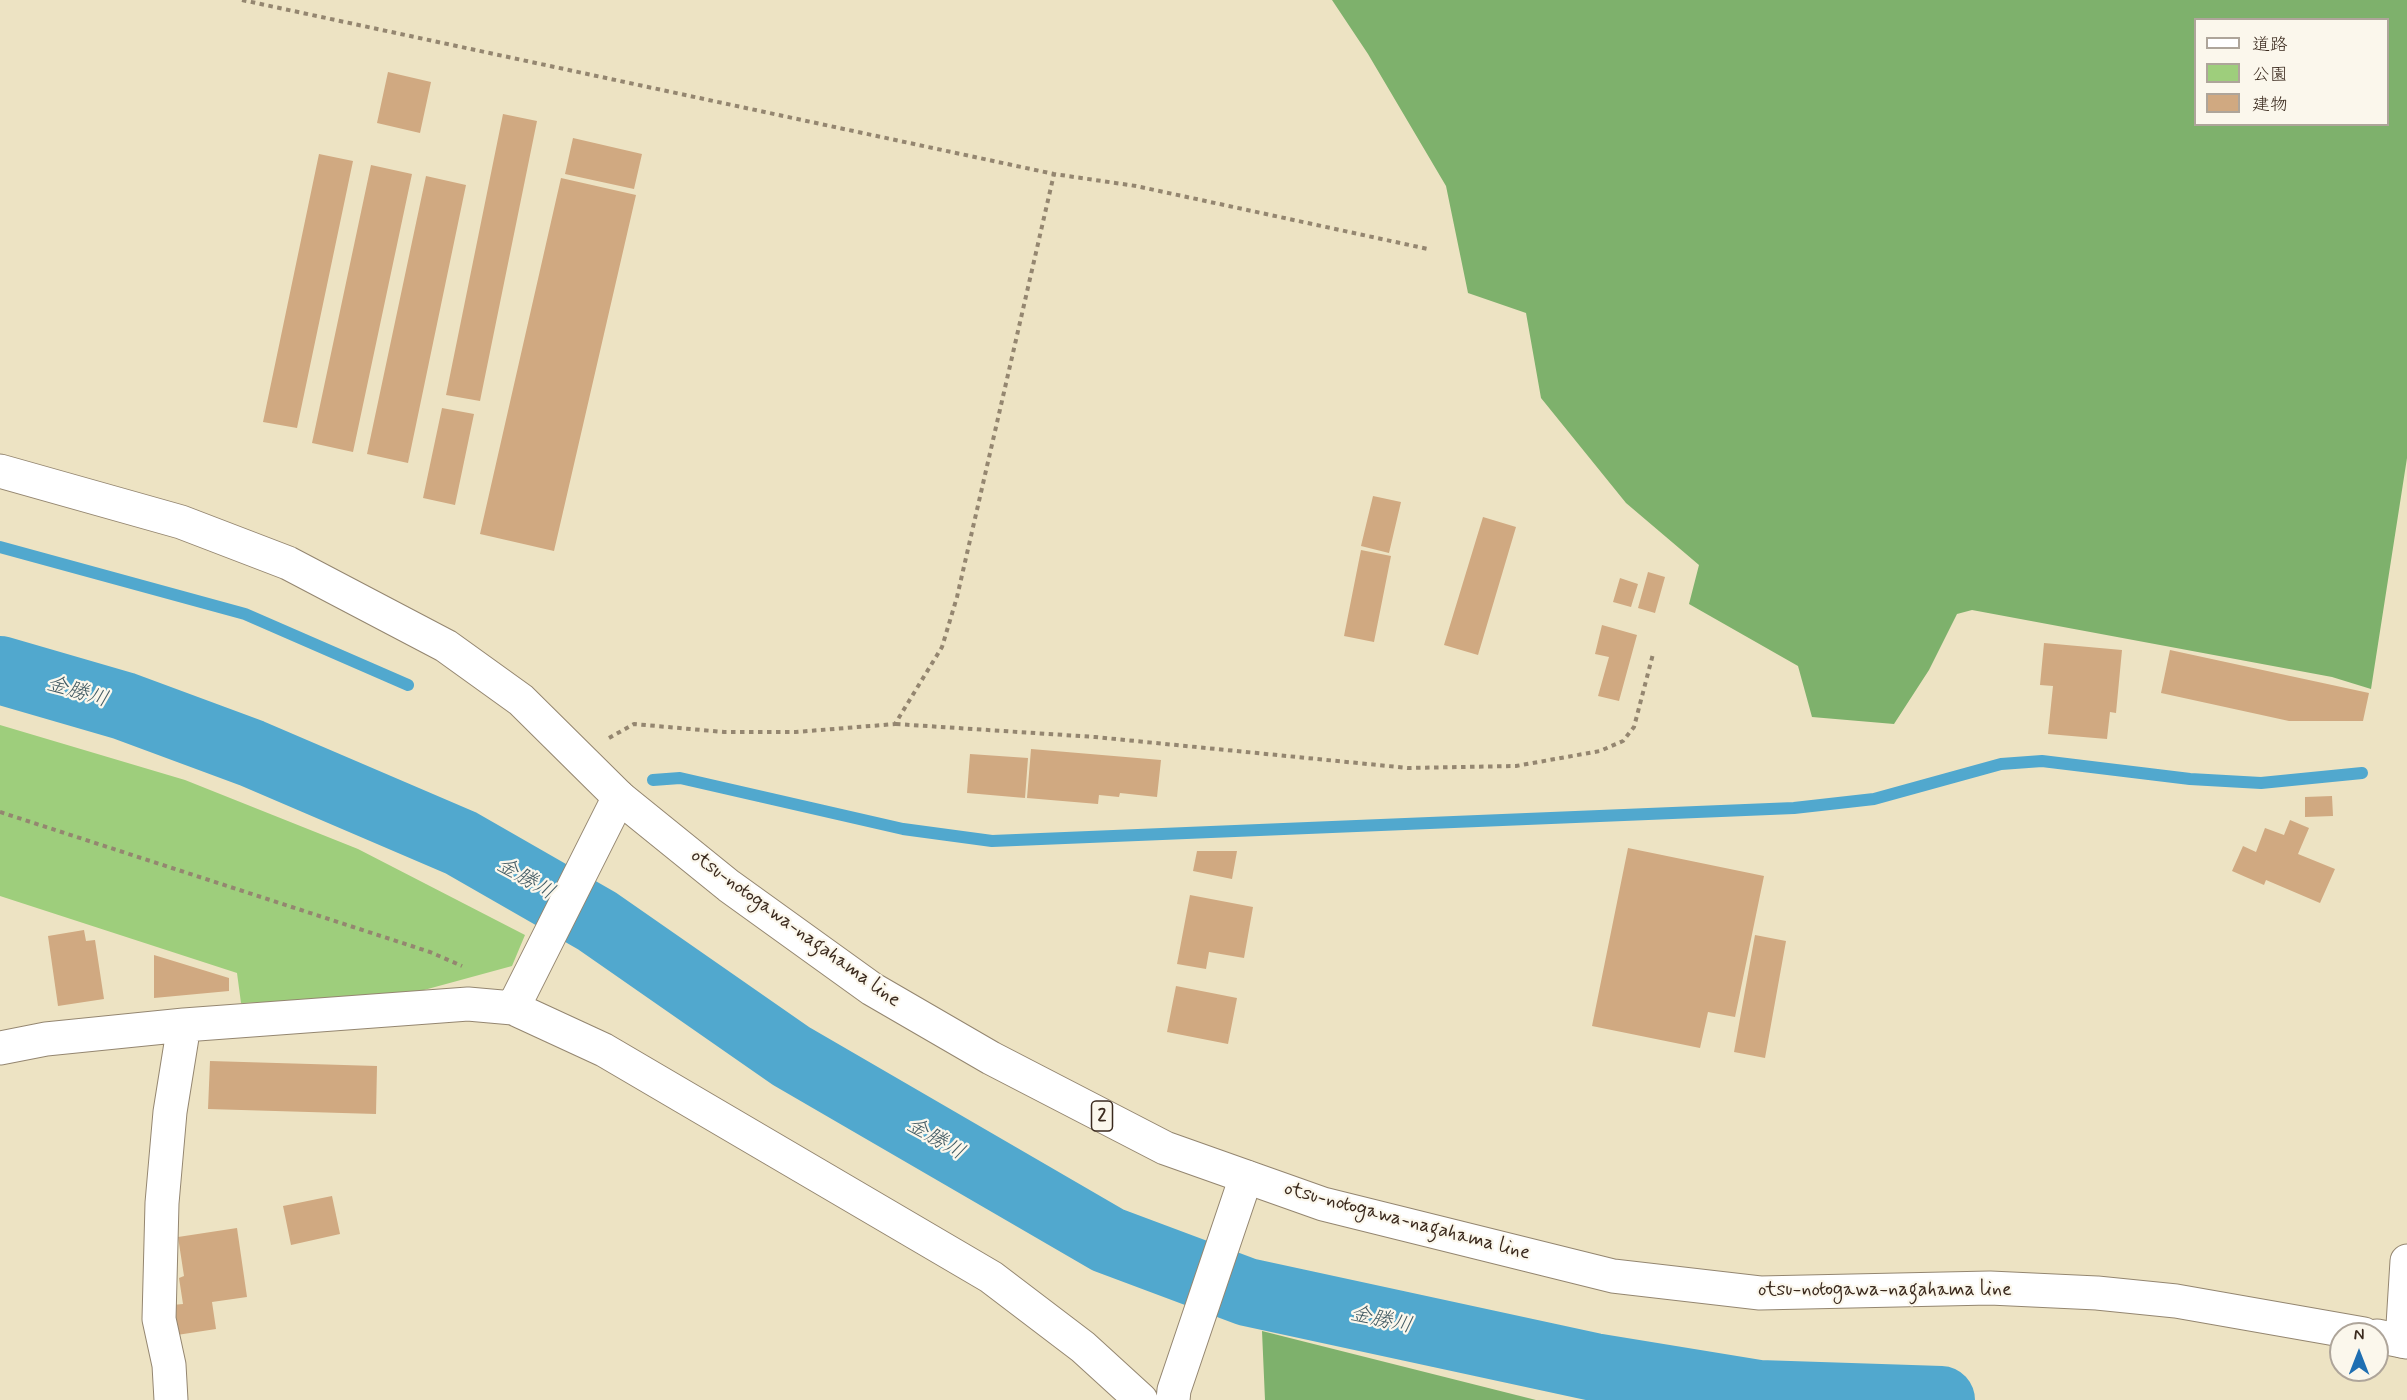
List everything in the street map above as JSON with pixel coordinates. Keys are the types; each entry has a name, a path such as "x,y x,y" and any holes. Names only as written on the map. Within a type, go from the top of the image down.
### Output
{"main road":[{"name":"otsu-notogawa-nagahama line","path":"0,471 181,522 288,563 446,646 521,700 579,756 613,808 729,885 872,989 991,1058 1241,1190 1323,1204 1613,1276 1760,1293 1990,1288 2097,1293 2176,1301 2329,1328"},
{"path":"513,1008 613,808"},
{"path":"0,1048 46,1039 184,1026 468,1004 513,1008 604,1050 991,1277 1083,1347 1141,1400"},
{"path":"171,1400 169,1365 159,1319 162,1203 170,1112 184,1026"},
{"path":"1173,1400 1197,1317 1241,1190"},
{"path":"2395,1340 2407,1261"}],"path":[{"path":"242,0 1054,174 1136,186 1428,249"},
{"path":"895,724 942,647 957,597 1054,174"},
{"path":"579,756 633,724 724,732 796,732 895,724 1095,737 1408,768 1516,766 1600,751 1623,741 1634,727 1653,654"},
{"path":"0,813 430,952 468,969"}],"green space":[{"path":"1332,0 2407,0 2407,458 2371,689 2332,677 1972,610 1957,614 1929,670 1894,724 1812,717 1798,666 1689,604 1699,565 1626,503 1541,398 1526,313 1468,293 1446,186 1368,54"},
{"path":"0,725 185,780 358,849 525,935 512,966 391,999 241,1003 237,973 0,896"},
{"path":"1262,1331 1536,1400 1265,1400"}],"building":[{"path":"388,72 431,82 420,133 377,123"},
{"path":"503,114 537,121 480,401 446,395"},
{"path":"573,138 642,154 634,189 565,174"},
{"path":"319,154 353,161 297,428 263,422"},
{"path":"371,165 412,174 353,452 312,443"},
{"path":"426,176 466,185 408,463 367,454"},
{"path":"561,178 636,195 554,551 480,534"},
{"path":"442,408 474,414 455,505 423,498"},
{"path":"1373,496 1401,502 1389,553 1361,546"},
{"path":"1483,517 1516,527 1478,655 1444,645"},
{"path":"1361,550 1391,556 1374,642 1344,636"},
{"path":"1648,572 1665,577 1655,613 1638,608"},
{"path":"1620,578 1638,584 1631,607 1613,602"},
{"path":"1602,625 1637,635 1619,701 1598,696 1609,657 1595,654"},
{"path":"2044,643 2122,650 2116,713 2110,712 2107,739 2048,734 2053,686 2040,685"},
{"path":"2170,650 2369,693 2363,721 2289,721 2161,693"},
{"path":"1031,749 1161,760 1157,797 1120,793 1119,797 1099,795 1098,804 1027,798"},
{"path":"970,754 1028,758 1025,798 967,793"},
{"path":"2332,796 2333,816 2305,817 2305,797"},
{"path":"2290,820 2309,828 2298,854 2335,869 2320,903 2266,880 2264,885 2232,871 2243,846 2256,852 2265,828 2284,835"},
{"path":"1628,848 1764,876 1735,1017 1708,1012 1700,1048 1592,1026"},
{"path":"1197,851 1237,851 1232,879 1193,871"},
{"path":"1190,895 1253,907 1244,958 1209,952 1206,969 1177,964"},
{"path":"84,930 86,941 95,940 104,999 58,1006 48,936"},
{"path":"1755,935 1786,941 1765,1058 1734,1052"},
{"path":"154,955 229,978 229,991 154,998"},
{"path":"1176,986 1237,998 1228,1044 1167,1032"},
{"path":"210,1061 377,1066 376,1114 208,1109"},
{"path":"332,1196 340,1234 291,1245 283,1206"},
{"path":"237,1228 247,1297 212,1302 216,1329 177,1335 172,1305 183,1304 179,1278 184,1276 178,1237"}],"waterway":[{"path":"0,547 245,614 408,685"},
{"name":"金勝川","path":"0,670 124,706 251,753 461,843 597,921 791,1056 1108,1240 1247,1292 1594,1367 1759,1394 1941,1400"},
{"path":"653,780 680,778 903,829 992,841 1794,808 1874,799 2001,764 2042,761 2190,779 2261,783 2362,773"}]}
